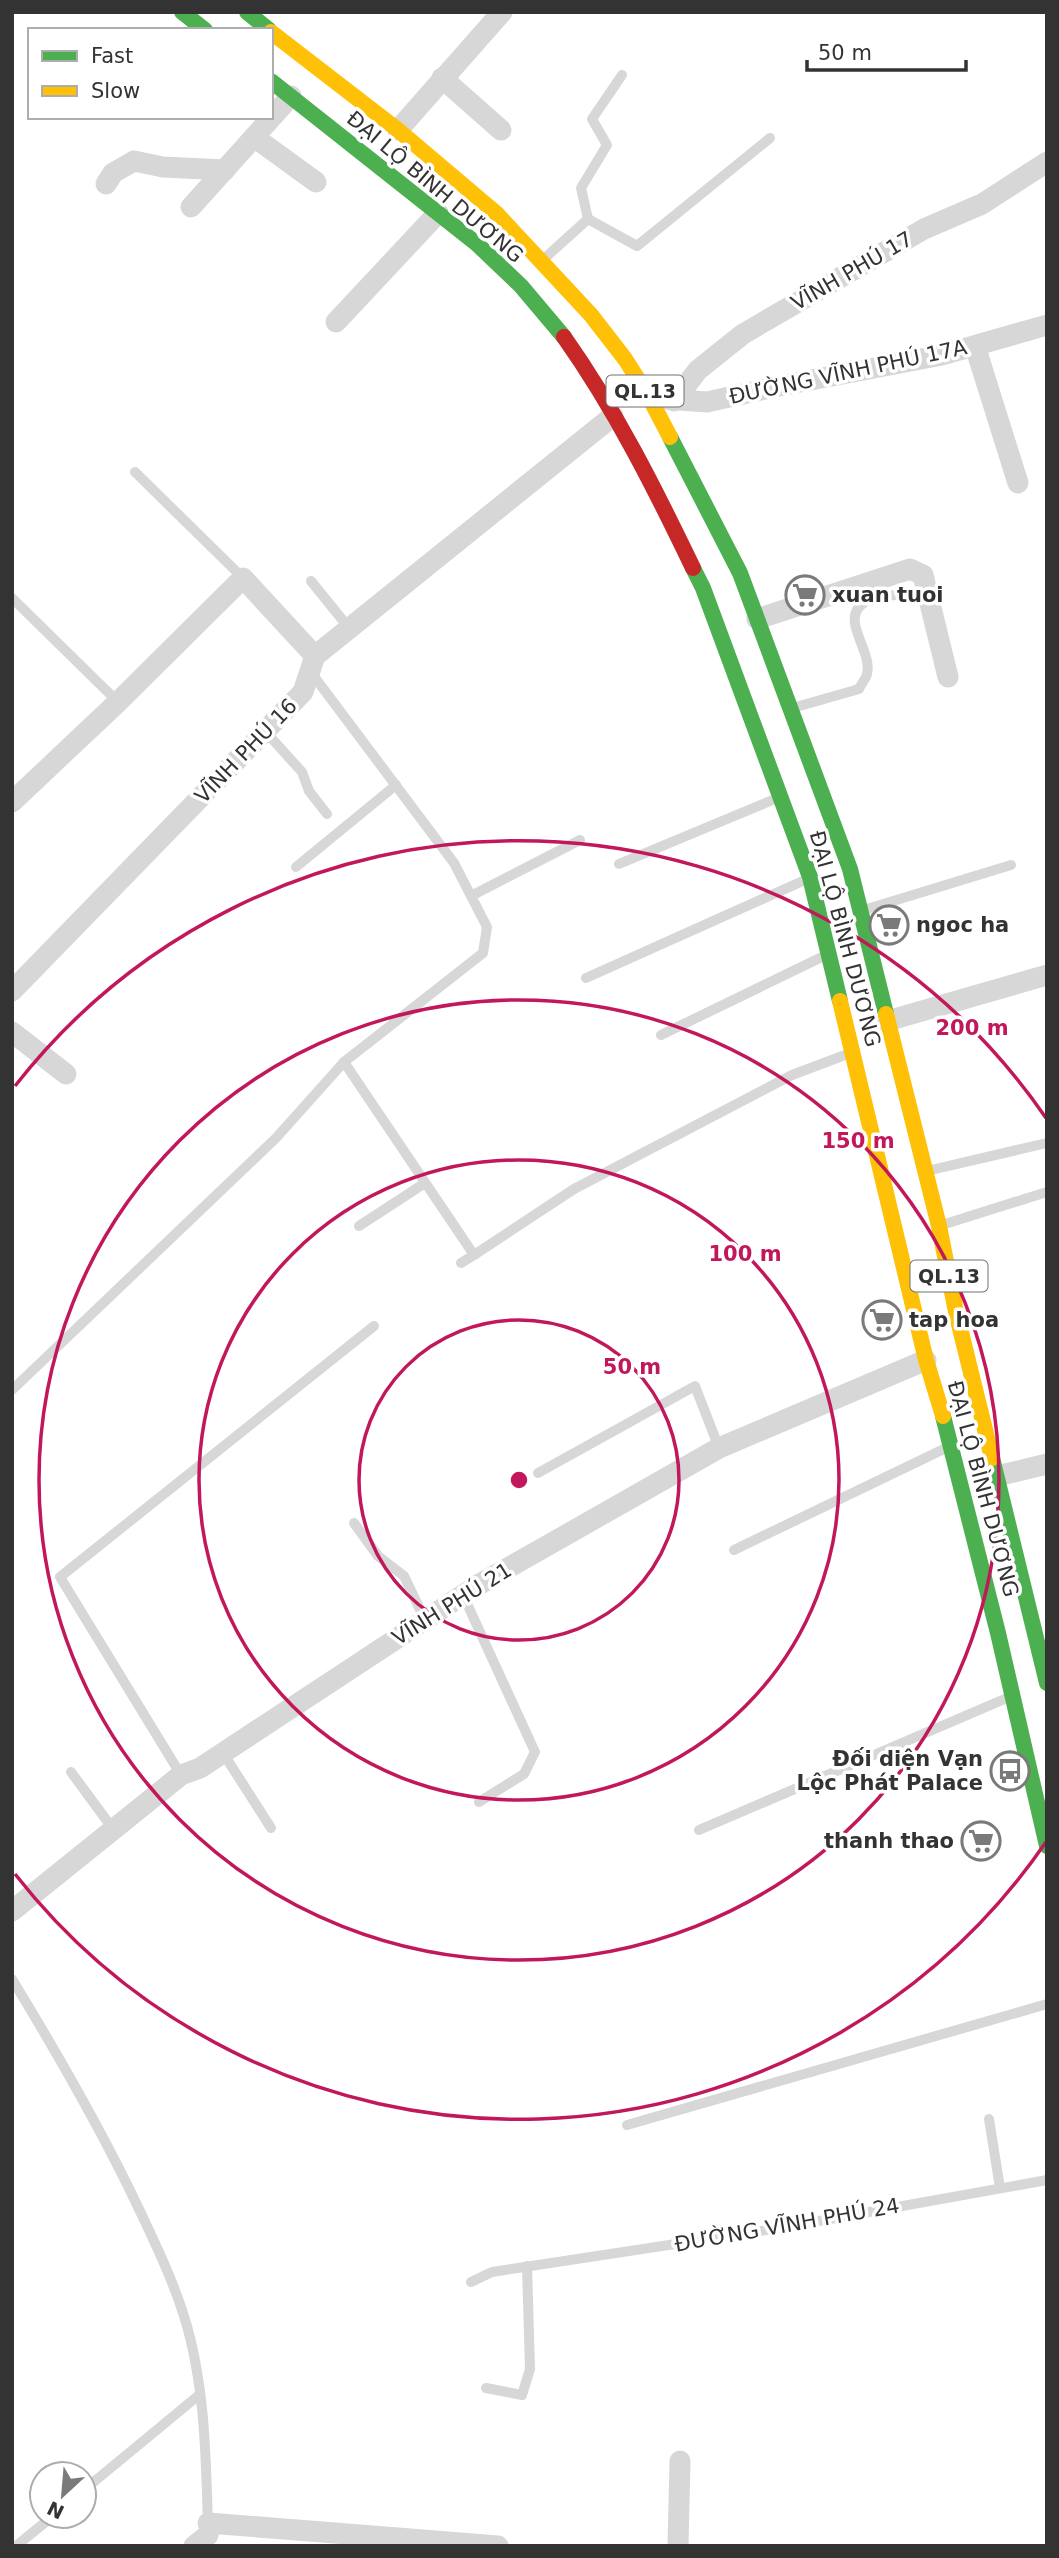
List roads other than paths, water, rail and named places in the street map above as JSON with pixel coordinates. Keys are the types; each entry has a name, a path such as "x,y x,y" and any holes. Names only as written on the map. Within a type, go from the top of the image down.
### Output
{"highway":[{"path":"182,12 202,28"},
{"name":"ĐẠI LỘ BÌNH DƯƠNG","path":"247,12 266,28"},
{"name":"ĐẠI LỘ BÌNH DƯƠNG","path":"273,33 398,131 496,213 591,315 625,359 648,395 740,573 850,869 939,1226 952,1445 1047,1846"},
{"name":"ĐẠI LỘ BÌNH DƯƠNG","path":"273,82 477,244 522,286 592,376 664,508 703,588 810,877 854,1051 945,1354 997,1476 1047,1683"}],"street":[{"path":"398,131 502,12"},
{"path":"442,78 501,130"},
{"path":"273,116 291,96"},
{"path":"191,207 270,119"},
{"path":"254,137 316,182"},
{"path":"106,184 113,173 134,161 163,167 225,170"},
{"name":"VĨNH PHÚ 17","path":"674,401 698,370 743,334 924,229 982,204 1047,162"},
{"path":"336,322 438,214"},
{"name":"ĐƯỜNG VĨNH PHÚ 17A","path":"648,395 674,401 706,402 942,355 1047,325"},
{"path":"975,346 1018,483"},
{"name":"VĨNH PHÚ 16","path":"12,991 303,692 312,663 349,628 613,416"},
{"path":"757,619 910,569 923,575 948,677"},
{"path":"12,802 243,578 312,663"},
{"path":"887,1021 1047,975"},
{"path":"12,1032 65,1074"},
{"name":"VĨNH PHÚ 21","path":"13,1910 181,1775 200,1768 463,1595 719,1448 945,1354"},
{"path":"997,1476 1047,1464"},
{"path":"678,2546 680,2461"},
{"path":"205,2538 328,2539 498,2546"}],"lane":[{"path":"622,75 592,120 607,145 581,188 588,219 636,246 770,138"},
{"path":"542,261 588,219"},
{"path":"135,472 243,578"},
{"path":"311,581 349,628"},
{"path":"790,709 859,688 867,675 867,664 853,618 856,609 867,600 903,594"},
{"path":"12,598 118,702"},
{"path":"12,1390 276,1138 344,1062 483,953 487,927 454,863 396,785 312,663"},
{"path":"265,731 302,772 309,791 327,814"},
{"path":"296,867 396,785"},
{"path":"619,864 781,797"},
{"path":"471,895 580,840"},
{"path":"859,911 1011,865"},
{"path":"586,978 810,877"},
{"path":"661,1035 829,953"},
{"path":"461,1263 574,1189 792,1075 854,1051"},
{"path":"344,1062 474,1255"},
{"path":"925,1171 1047,1143"},
{"path":"359,1226 425,1183"},
{"path":"939,1226 1047,1192"},
{"path":"181,1775 60,1577 374,1326"},
{"path":"538,1473 695,1386 719,1448"},
{"path":"734,1550 952,1445"},
{"path":"354,1523 378,1556 404,1576 425,1620"},
{"path":"463,1595 535,1752 524,1774 479,1802"},
{"path":"699,1830 1012,1695"},
{"path":"223,1753 271,1828"},
{"path":"71,1772 113,1829"},
{"path":"12,1979 55,2049 120,2168 164,2262 184,2318 200,2395 206,2456 205,2538"},
{"path":"627,2125 1047,2004"},
{"path":"989,2119 1000,2188"},
{"name":"ĐƯỜNG VĨNH PHÚ 24","path":"471,2282 492,2272 780,2228 1047,2180"},
{"path":"486,2388 522,2395 530,2369 527,2266"},
{"path":"98,2479 200,2395"},
{"path":"16,2546 35,2530"}],"place":[{"name":"xuan tuoi","path":"805,595"},
{"name":"ngoc ha","path":"889,925"},
{"name":"tap hoa","path":"882,1320"},
{"name":"Đối diện Vạn Lộc Phát Palace","path":"1010,1771"},
{"name":"thanh thao","path":"981,1841"}]}
